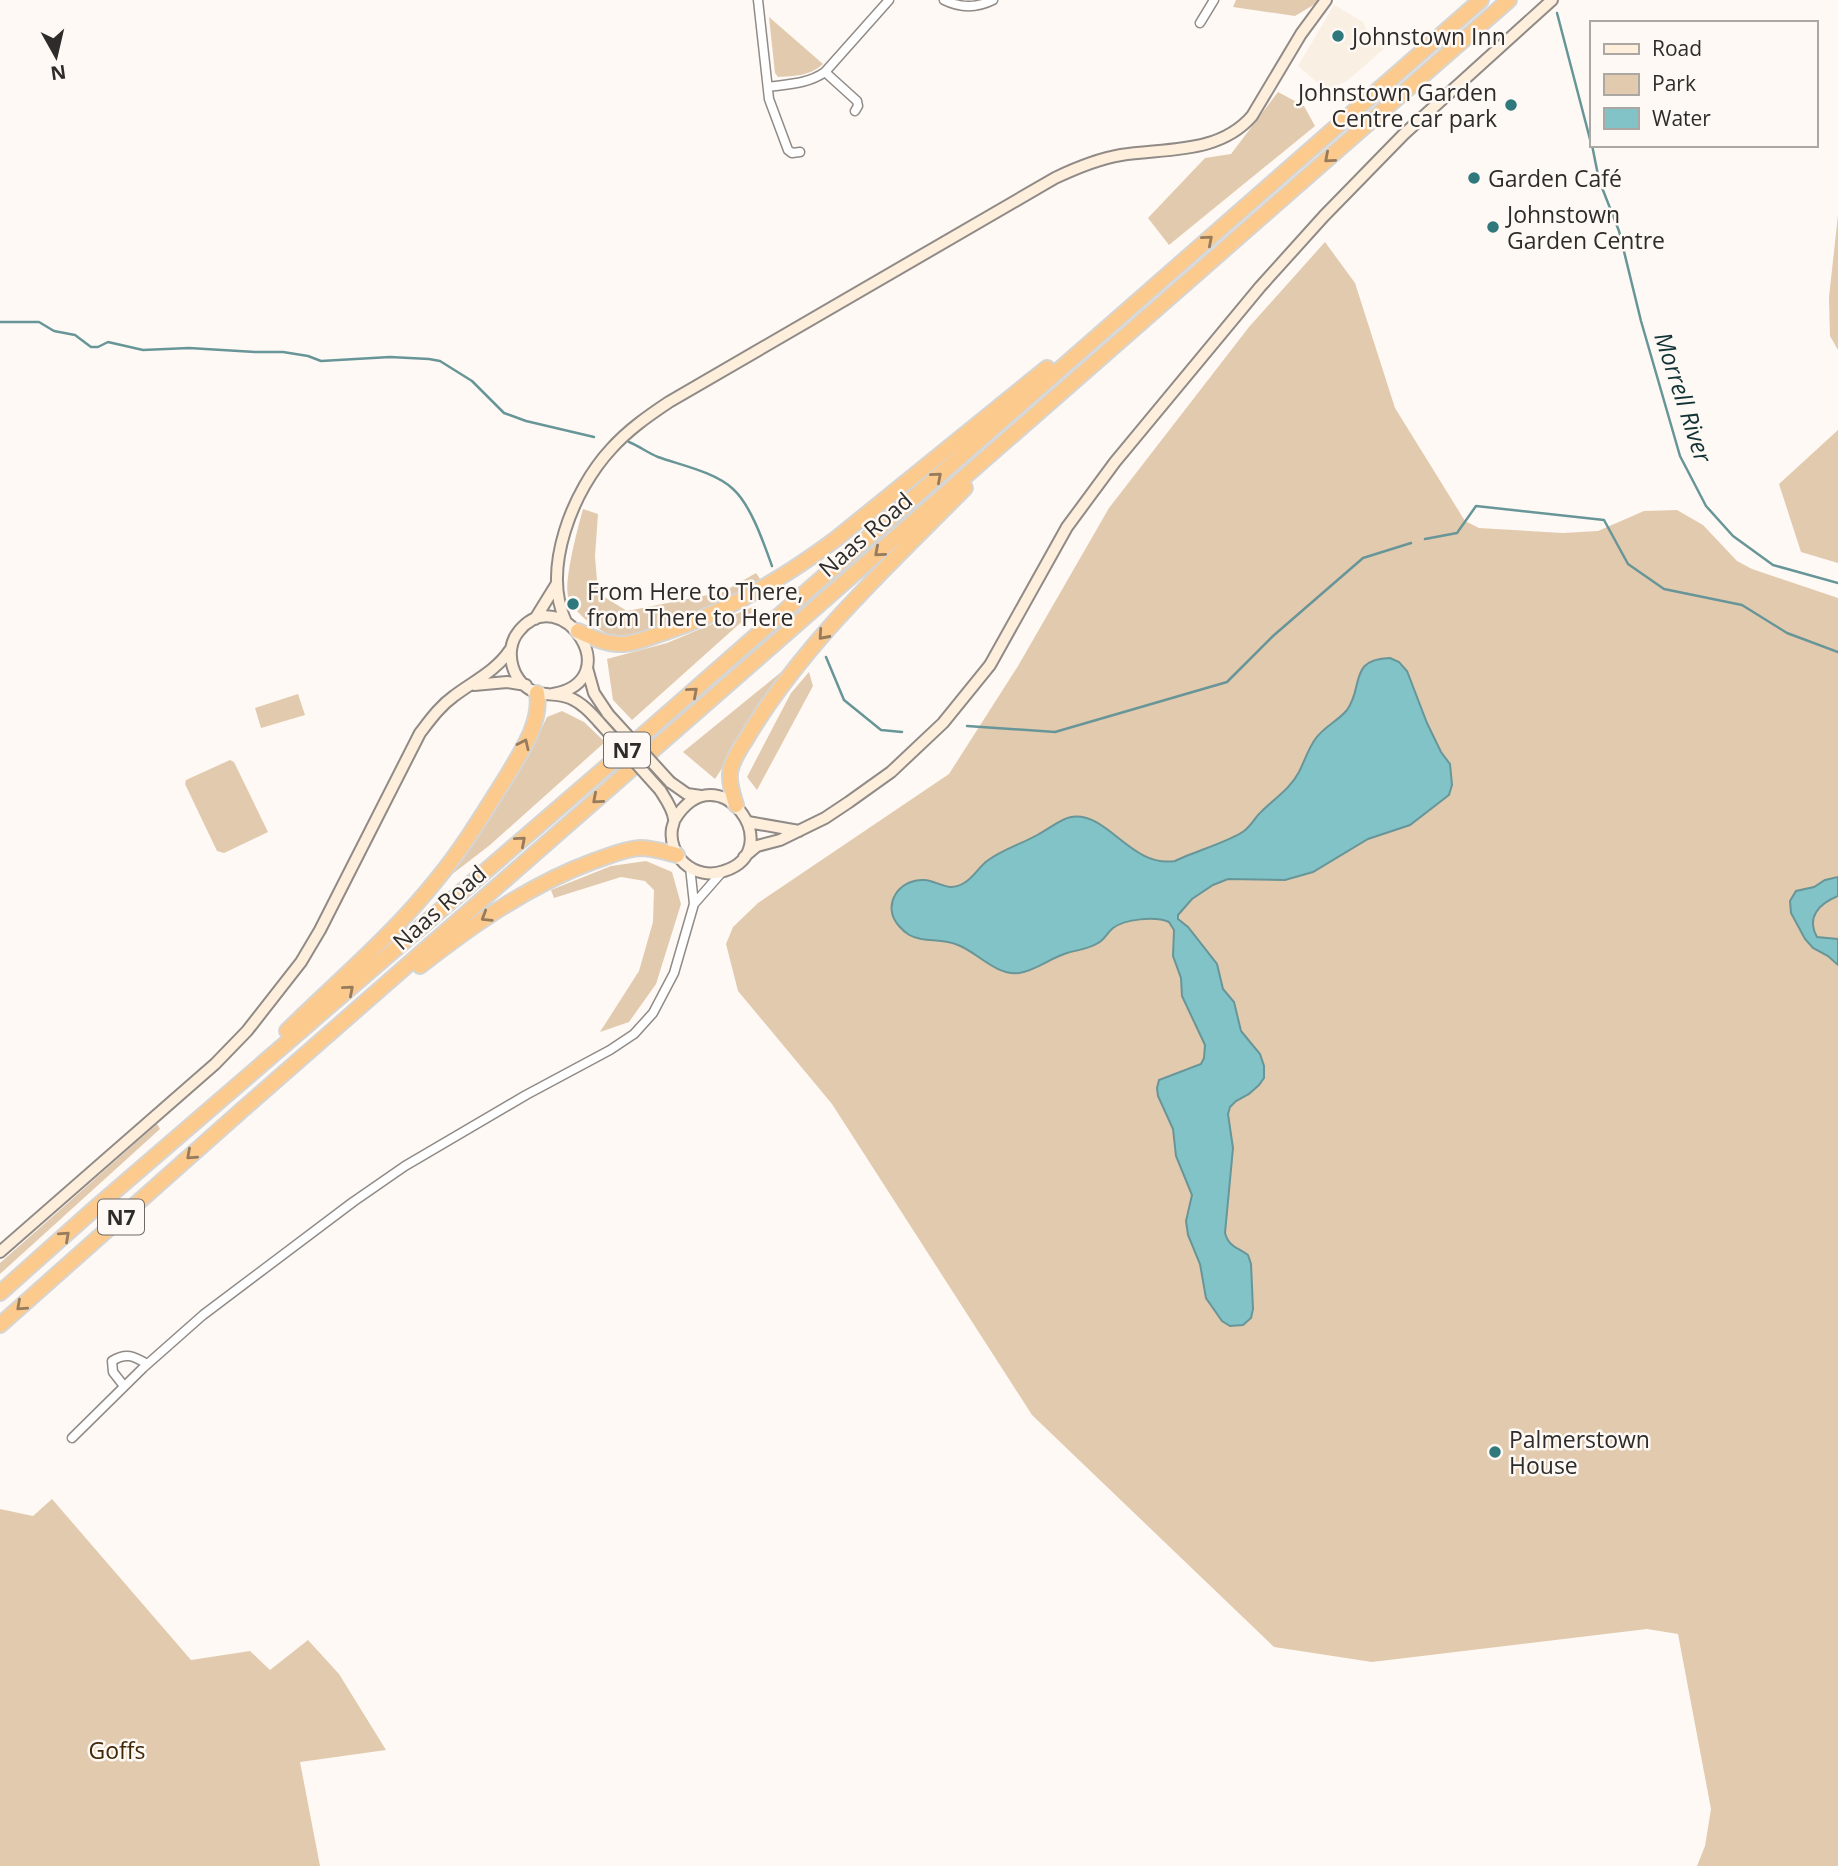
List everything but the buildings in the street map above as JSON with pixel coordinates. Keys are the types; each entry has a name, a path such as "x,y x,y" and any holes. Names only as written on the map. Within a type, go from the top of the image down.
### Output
{"highway":[{"name":"Naas Road","path":"0,1293 638,740 1481,0"},
{"name":"Naas Road","path":"0,1325 1509,0"},
{"name":"N7","path":"572,626 610,643 624,644 694,622 748,597 810,559 1101,325 1157,285"},
{"name":"N7","path":"736,805 730,772 737,754 787,677 820,638 969,485 1170,298"},
{"name":"N7","path":"93,1210 274,1044 404,917 436,881 478,824 519,755 539,708 532,689"},
{"name":"N7","path":"242,1110 359,1019 414,970 469,928 517,898 561,875 621,852 640,848 677,855"}],"street":[{"path":"758,0 768,87 775,119 788,150 792,153 800,152"},
{"path":"768,87 802,83 825,72 889,0"},
{"path":"944,0 960,6 976,6 993,0"},
{"path":"1200,23 1214,0"},
{"path":"536,619 556,585 565,531 588,479 611,448 648,416 1075,168 1118,155 1206,145 1229,136 1252,116 1301,34 1326,0"},
{"path":"694,904 723,872 757,846 780,840 841,808 891,772 943,723 990,665 1067,527 1115,462 1260,287 1404,134 1552,0"},
{"path":"825,72 857,101 855,111"},
{"path":"553,694 570,689 583,676 588,652 562,612 556,585"},
{"path":"0,1252 215,1064 247,1031 284,986 320,930 420,733 438,710 501,664 519,631 536,619 546,617 572,626"},
{"path":"510,650 513,670 532,689"},
{"path":"586,668 604,718 660,790 675,819"},
{"path":"471,685 507,682 571,698 604,718 670,782 687,794 720,797 736,805 748,822 751,840 744,857"},
{"path":"703,796 686,804 675,819 671,838 677,855 690,867 706,873 723,872"},
{"path":"748,822 799,831"},
{"path":"72,1438 147,1364 203,1315 374,1187 504,1108 634,1034 653,1013 674,973 694,904 690,867"},
{"path":"124,1387 113,1372 112,1361 120,1355 131,1355 147,1364"}],"shaded area":[{"path":"1334,5 1363,22 1368,32 1387,46 1347,81 1326,90 1298,66"}],"green space":[{"path":"1236,0 1320,1 1295,16 1233,7"},
{"path":"769,17 823,64 807,73 778,77 775,73"},
{"path":"1278,92 1304,106 1315,126 1169,245 1148,218 1205,158 1231,154"},
{"path":"1838,215 1838,350 1830,336 1829,297"},
{"path":"1325,242 1355,283 1395,408 1465,521 1479,528 1563,533 1598,531 1644,511 1677,510 1703,525 1737,561 1752,569 1838,598 1838,1866 1697,1866 1705,1846 1711,1809 1678,1634 1647,1629 1372,1662 1274,1647 1032,1415 832,1104 738,991 726,944 733,927 758,903 949,774 1018,666 1109,508 1249,327"},
{"path":"1838,430 1838,563 1801,552 1779,484"},
{"path":"583,509 598,514 595,556 598,593 627,611 723,592 756,573 762,582 679,623 616,640 582,616 568,596 570,566"},
{"path":"755,606 757,608 632,720 613,700 607,659 667,643"},
{"path":"791,664 715,779 683,752"},
{"path":"809,672 813,686 757,790 747,777 791,693"},
{"path":"298,694 305,715 261,728 255,708"},
{"path":"562,711 584,722 605,742 490,845 442,882 527,759 547,717"},
{"path":"230,760 234,762 268,832 224,853 217,851 185,784 186,780"},
{"path":"646,861 672,872 681,904 656,984 629,1022 600,1032 639,971 653,922 654,890 645,881 621,877 554,898 551,890 611,866"},
{"path":"157,1124 160,1129 0,1274 0,1263"},
{"name":"Goffs","path":"52,1499 191,1660 250,1651 270,1670 308,1640 339,1674 386,1750 300,1762 320,1866 0,1866 0,1509 33,1516"}],"water":[{"path":"1390,658 1399,662 1407,671 1427,723 1450,764 1452,785 1449,795 1410,825 1368,839 1313,872 1285,880 1228,879 1192,899 1178,915 1178,919 1188,927 1217,964 1223,989 1234,1002 1241,1031 1260,1054 1264,1066 1264,1078 1259,1085 1236,1101 1228,1114 1233,1148 1225,1233 1231,1244 1248,1255 1251,1264 1253,1309 1251,1318 1243,1325 1230,1326 1222,1321 1206,1298 1200,1264 1188,1235 1186,1221 1192,1195 1176,1156 1173,1129 1158,1096 1159,1080 1201,1064 1205,1045 1182,996 1181,978 1173,956 1174,930 1169,922 1148,919 1125,922 1113,928 1094,945 1061,955 1038,967 1011,973 1002,971 958,945 909,935 894,918 892,902 900,889 915,881 924,880 948,887 958,886 993,857 1071,817 1084,817 1097,822 1132,849 1159,861 1175,861 1230,839 1247,829 1291,783 1316,738 1347,710 1362,669 1368,663"},
{"path":"1838,877 1838,896 1820,907 1813,923 1817,937 1838,939 1838,965 1813,948 1805,939 1791,913 1790,901 1796,891"}],"waterway":[{"name":"Morrell River","path":"1557,13 1590,139"},
{"name":"Morrell River","path":"1592,147 1599,180 1619,231 1641,321 1680,456 1706,506 1733,536 1773,565 1838,583"},
{"path":"0,322 39,322 54,331 75,335 91,347 108,342 143,350 189,348 283,352 321,361 390,357 440,361 472,381 504,413 594,437"},
{"path":"629,442 658,457 707,474 733,489 751,515 772,566"},
{"path":"1425,539 1457,533 1476,506 1604,520 1628,564 1664,589 1742,605 1787,633 1838,652"},
{"path":"967,726 1055,732 1227,682 1273,636 1363,558 1411,543"},
{"name":"Morrell River","path":"826,657 844,700 881,730 902,732"}],"place":[{"name":"Johnstown Inn","path":"1338,36"},
{"name":"Johnstown Garden Centre car park","path":"1511,105"},
{"name":"Garden Café","path":"1474,178"},
{"name":"Johnstown Garden Centre","path":"1493,227"},
{"name":"From Here to There, from There to Here","path":"573,604"},
{"name":"Palmerstown House","path":"1495,1452"}]}
